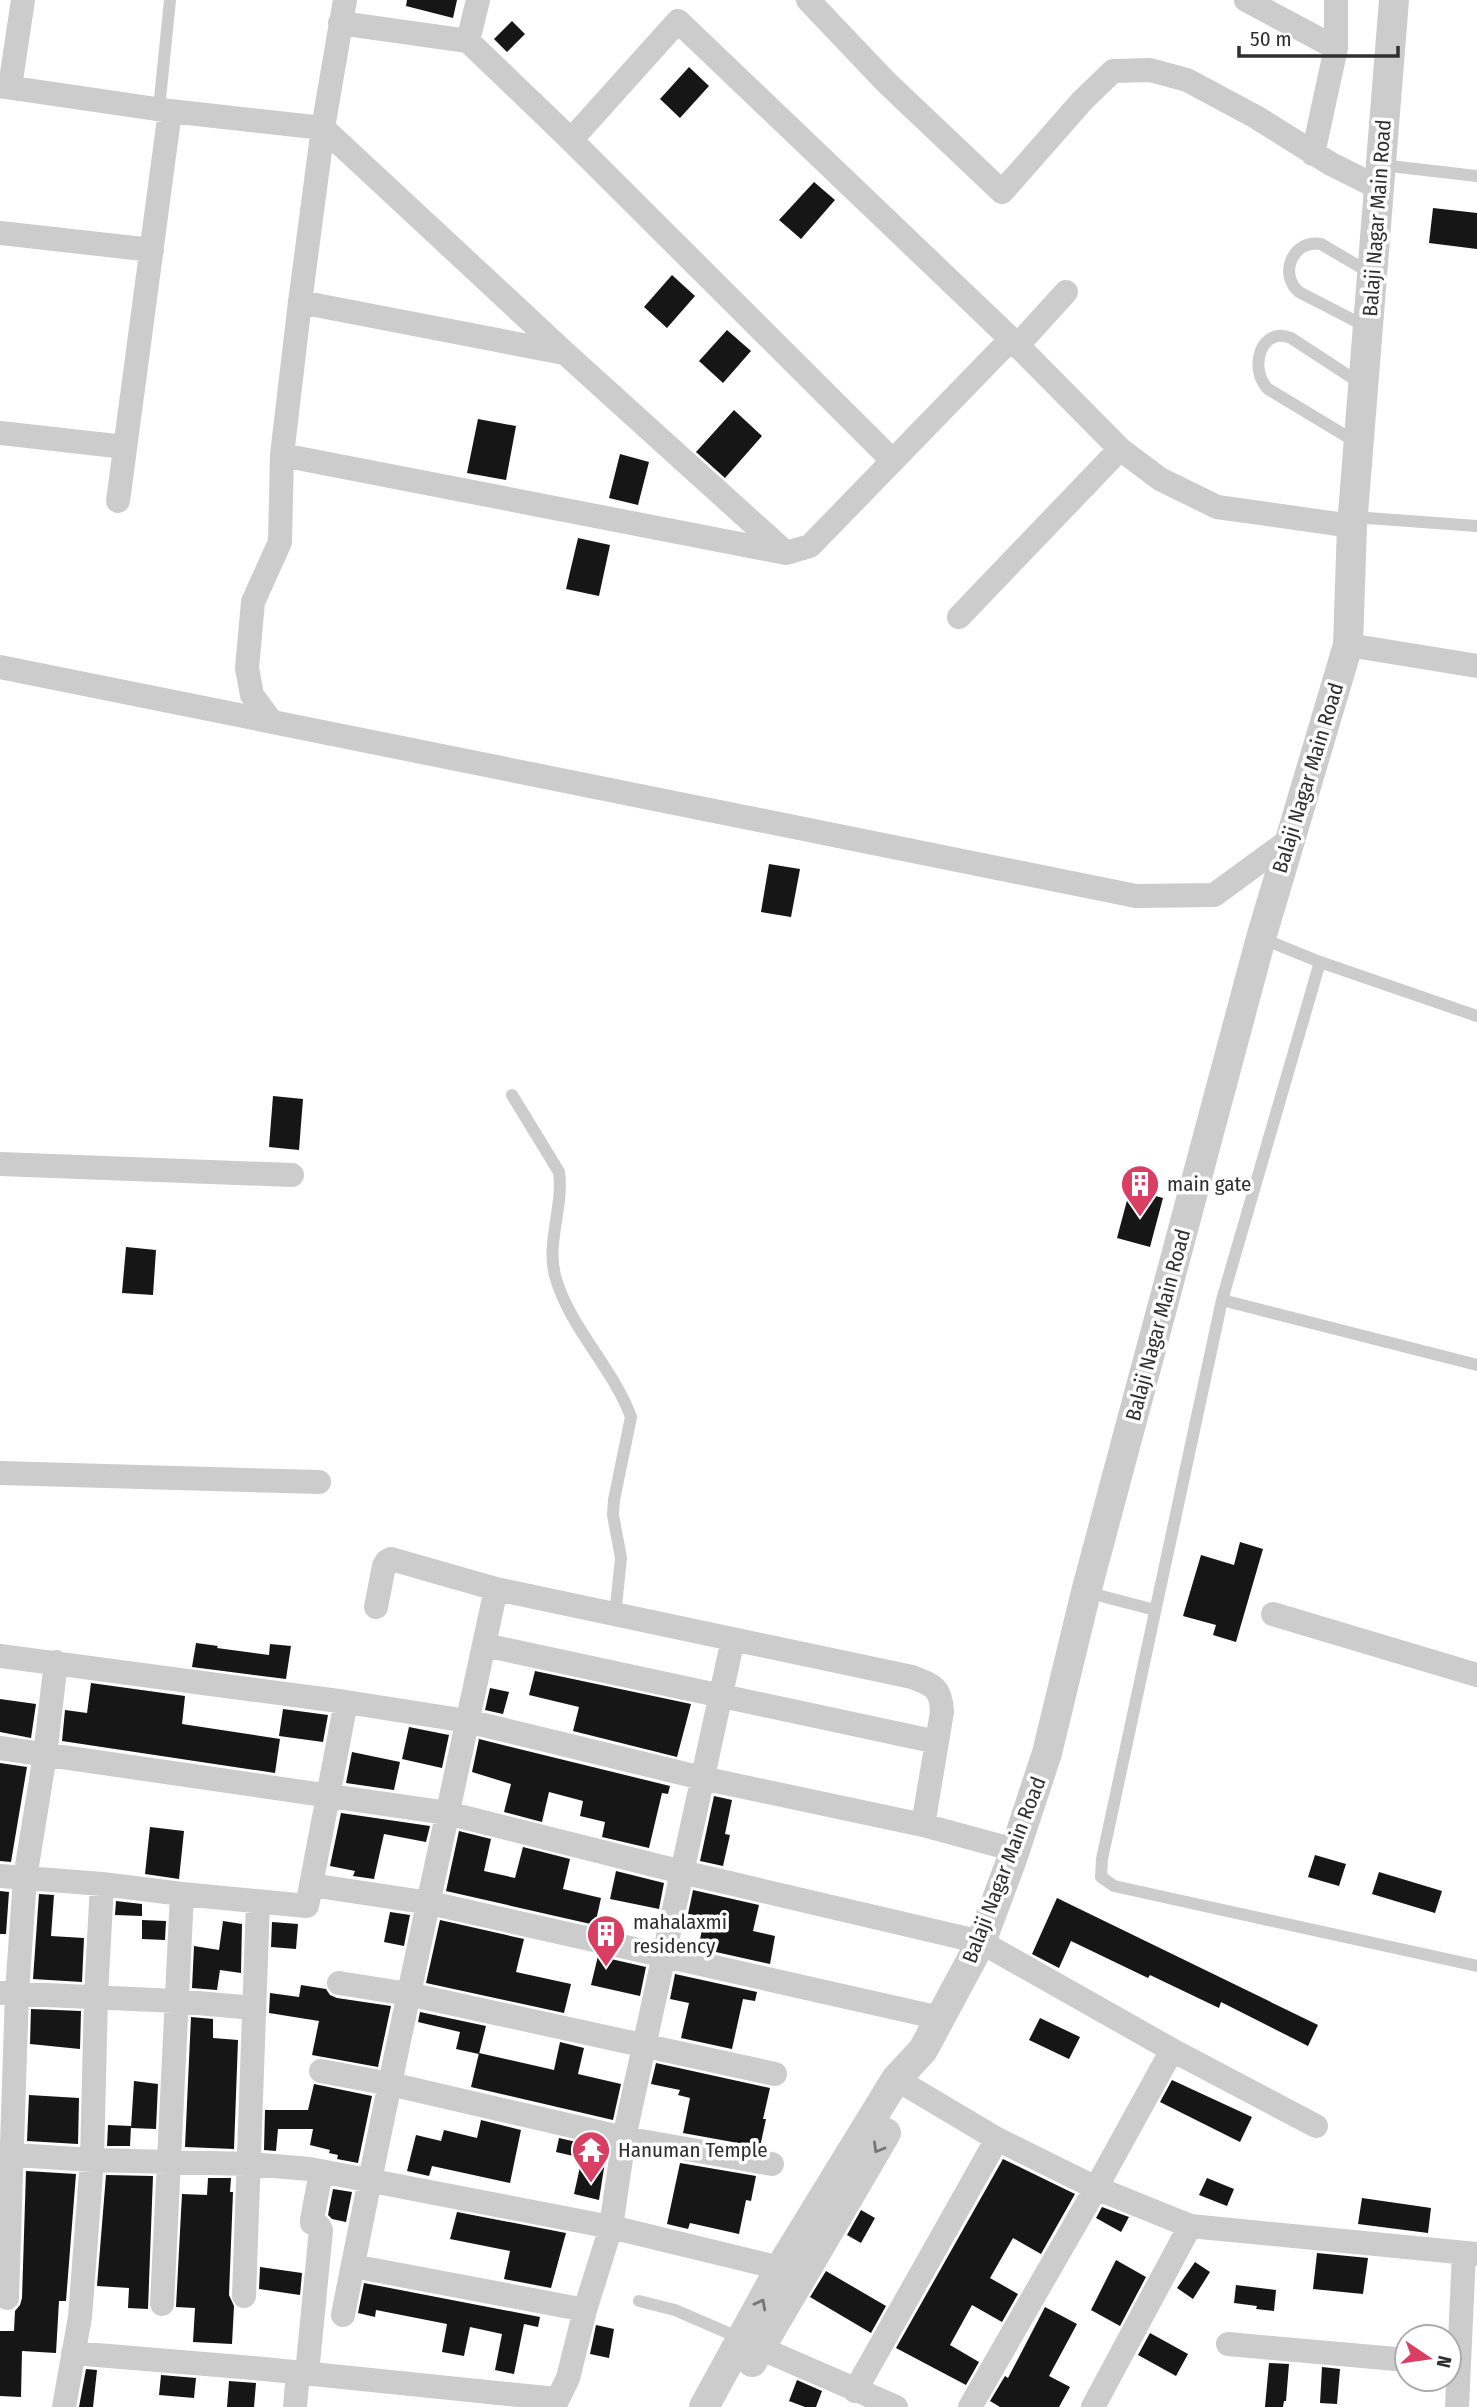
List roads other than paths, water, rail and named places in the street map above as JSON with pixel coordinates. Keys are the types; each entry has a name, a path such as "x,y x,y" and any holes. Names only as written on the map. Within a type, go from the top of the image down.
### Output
{"street":[{"path":"23,0 5,86 164,110 323,128 565,353 786,553"},
{"path":"468,41 478,0"},
{"path":"808,0 886,82 1002,192 1082,101 1113,71 1150,70 1187,80 1256,117 1313,154 1380,177"},
{"path":"1246,0 1336,48"},
{"path":"1313,154 1336,48 1336,0"},
{"name":"Balaji Nagar Main Road","path":"904,2084 981,1942 1047,1753 1086,1592 1261,938 1348,645 1353,521 1394,0"},
{"path":"271,721 253,695 247,668 253,602 280,542 282,455 300,302 323,128 343,11 468,41 892,460"},
{"path":"570,140 678,21 1014,342 1120,449 1160,479 1217,507 1353,521"},
{"path":"118,501 152,250 164,110"},
{"path":"0,233 152,250"},
{"path":"282,455 786,553 810,546 892,460 1066,292"},
{"path":"300,302 565,353"},
{"path":"0,433 125,447"},
{"path":"959,617 1120,449"},
{"path":"1348,645 1477,666"},
{"path":"0,667 1136,896 1214,895 1288,841"},
{"path":"0,1164 292,1175"},
{"path":"0,1473 319,1482"},
{"path":"376,1607 384,1566 391,1559 496,1589 912,1677 931,1684 942,1695 943,1712 923,1825"},
{"path":"343,2315 408,1994 430,1903 496,1589"},
{"path":"1273,1614 1477,1675"},
{"path":"73,2353 302,2372 556,2403 568,2378 585,2310 611,2227 624,2138 733,1639"},
{"path":"484,1645 937,1742"},
{"path":"0,1657 56,1662 467,1721 702,1778 923,1825 1015,1850"},
{"path":"7,2298 8,1992 45,1755 56,1662"},
{"path":"0,1876 307,1906 346,1702"},
{"path":"0,1748 447,1813 981,1942 1172,2050 1316,2126"},
{"path":"64,2407 80,2317 92,2160 102,1884"},
{"path":"311,1885 430,1903 664,1958 940,2018"},
{"path":"162,2304 181,1894"},
{"path":"244,2296 258,1902"},
{"path":"339,1983 408,1994 775,2074"},
{"path":"8,1992 253,2008"},
{"path":"970,2407 1172,2050"},
{"path":"320,2071 390,2084 624,2138 772,2164"},
{"path":"904,2084 998,2139 1096,2188 1190,2226 1471,2254 1463,2343"},
{"path":"728,2407 780,2268 904,2084"},
{"path":"704,2407 751,2344 904,2084"},
{"path":"855,2391 998,2139"},
{"path":"6,2154 92,2160 249,2164 321,2172 611,2227 780,2268"},
{"path":"295,2407 321,2231 312,2220 321,2172"},
{"path":"1093,2407 1190,2226"},
{"path":"353,2266 585,2310"},
{"path":"751,2344 896,2407"},
{"path":"1228,2344 1393,2359"}],"lane":[{"path":"164,110 170,0"},
{"path":"1380,177 1477,176"},
{"path":"1368,328 1299,292 1292,286 1289,274 1292,259 1303,245 1311,242 1321,244 1373,274"},
{"path":"1359,444 1268,388 1261,381 1257,370 1261,351 1272,337 1281,334 1363,386"},
{"path":"1353,521 1477,526"},
{"path":"1261,938 1320,962 1477,1016"},
{"path":"1320,962 1223,1300 1102,1858 1101,1877 1114,1886 1477,1966"},
{"path":"512,1095 559,1172 561,1185 552,1258 555,1278 564,1301 631,1416 614,1500 613,1515 621,1558 615,1615"},
{"path":"1223,1300 1477,1365"},
{"path":"1086,1592 1155,1610"},
{"path":"639,2301 676,2310 751,2344"}],"place":[{"name":"main gate","path":"1140,1218"},
{"name":"mahalaxmi residency","path":"606,1968"},
{"name":"Hanuman Temple","path":"591,2184"}]}
